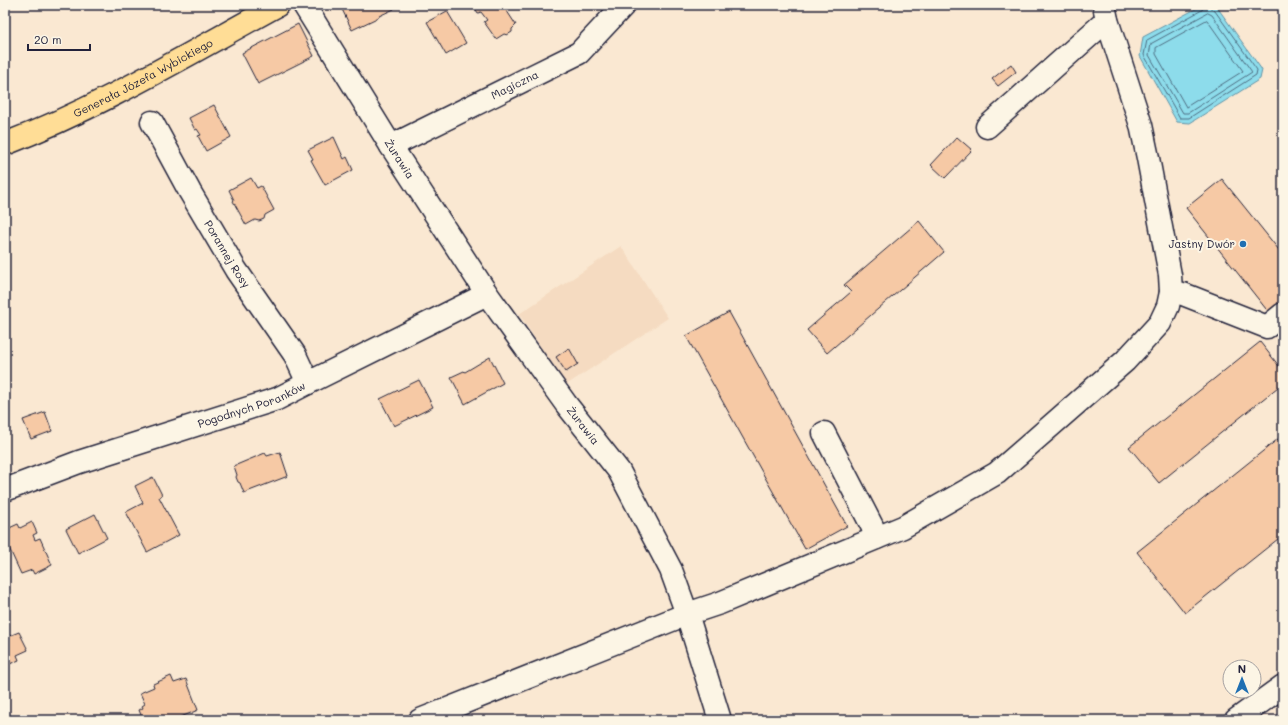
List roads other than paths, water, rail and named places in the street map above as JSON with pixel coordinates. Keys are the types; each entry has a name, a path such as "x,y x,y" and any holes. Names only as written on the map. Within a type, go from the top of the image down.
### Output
{"main road":[{"name":"Generała Józefa Wybickiego","path":"5,144 78,114 278,5"}],"street":[{"name":"Żurawia","path":"304,5 391,146 487,294 566,404 619,471 671,570 688,614 720,720"},
{"name":"Magiczna","path":"391,146 579,52 624,5"},
{"path":"420,720 688,614 720,603 903,527 997,473 1125,362 1160,323 1168,306 1171,292 1170,275 1141,125 1106,12 986,127"},
{"name":"Porannej Rosy","path":"152,122 205,218 236,270 295,355 308,383"},
{"path":"1171,292 1182,294 1267,327 1283,314"},
{"name":"Pogodnych Poranków","path":"5,490 79,462 277,399 487,294"},
{"path":"824,433 872,526 876,538"},
{"path":"1236,720 1283,686"}],"water":[{"path":"1203,5 1217,7 1262,70 1260,79 1190,123 1177,122 1140,56 1143,37"}],"place":[{"name":"Jastny Dwór","path":"1243,244"}]}
